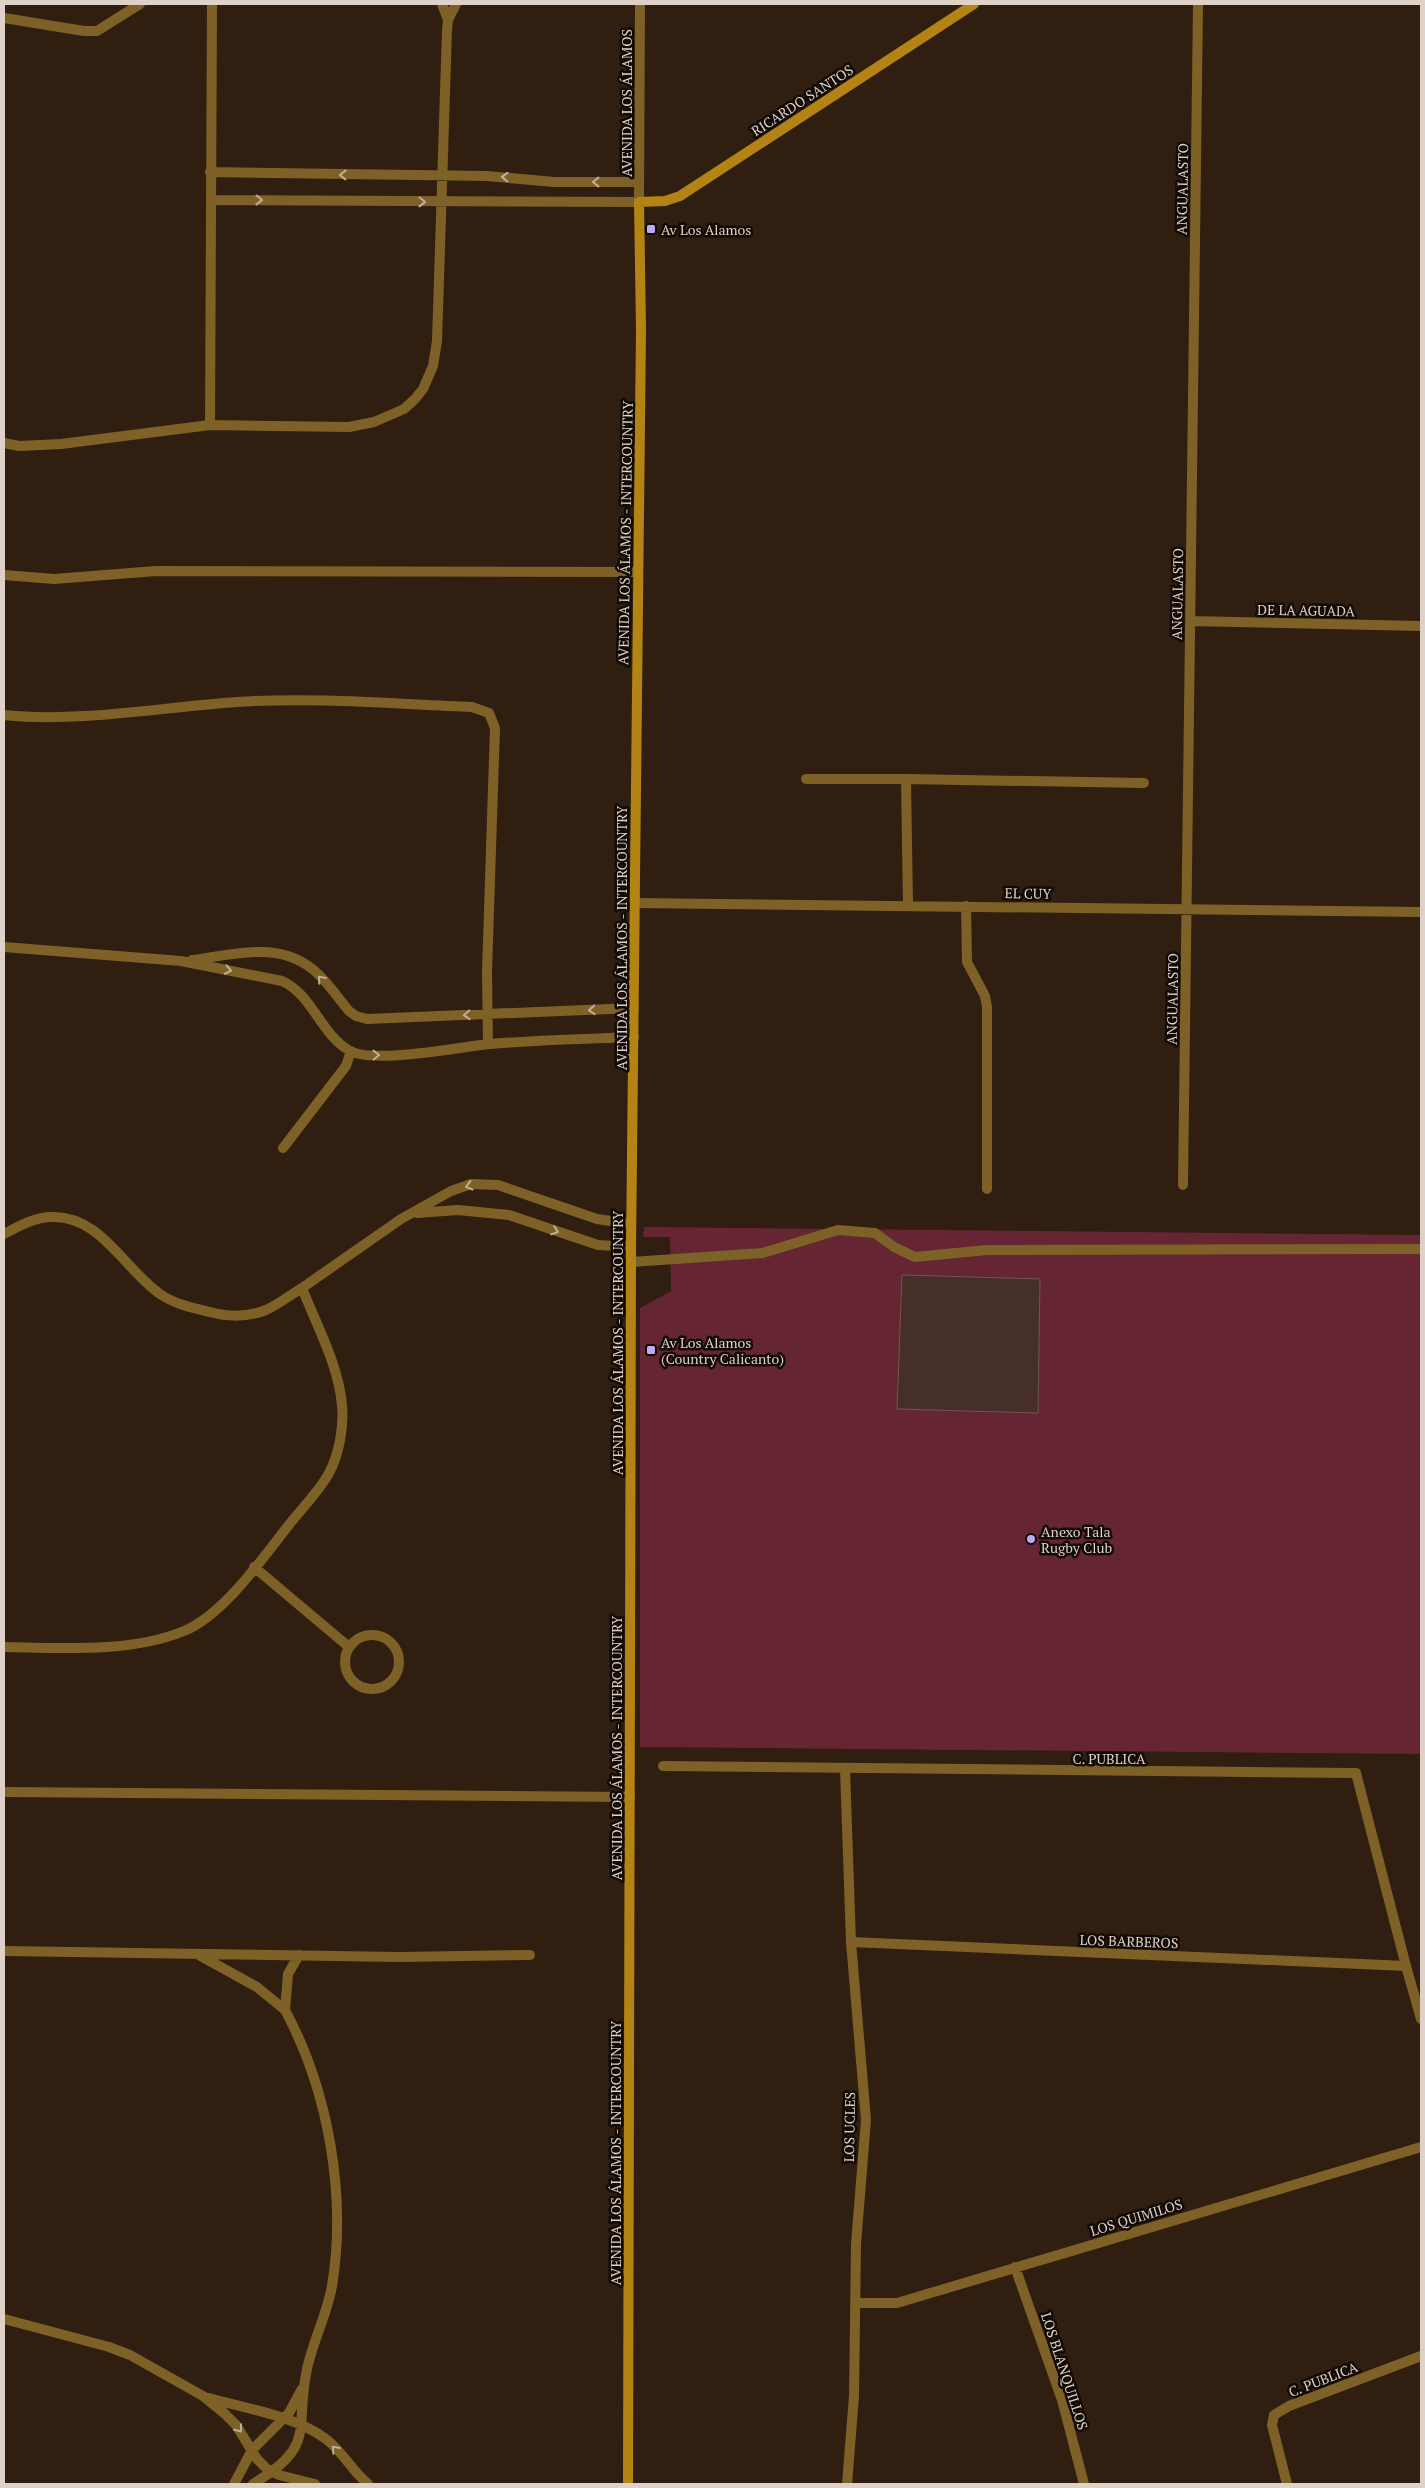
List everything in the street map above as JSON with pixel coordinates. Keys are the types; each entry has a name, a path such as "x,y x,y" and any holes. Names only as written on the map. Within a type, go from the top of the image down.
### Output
{"main road":[{"name":"RICARDO SANTOS","path":"639,202 665,201 680,196 969,5"},
{"name":"AVENIDA LOS ÁLAMOS - INTERCOUNTRY","path":"628,2484 631,1224 641,339 639,202"}],"street":[{"path":"4,18 84,31 97,31 140,4"},
{"path":"210,425 212,4"},
{"path":"4,443 19,446 61,444 210,425 349,427 381,419 404,409 415,399 423,389 433,366 437,341 448,20 442,4"},
{"path":"448,20 456,4"},
{"name":"AVENIDA LOS ÁLAMOS","path":"639,202 640,4"},
{"name":"ANGUALASTO","path":"1183,1185 1198,4"},
{"path":"210,172 514,177 554,182 639,182"},
{"path":"211,200 639,202"},
{"path":"4,575 54,579 156,571 638,572"},
{"name":"DE LA AGUADA","path":"1190,621 1421,626"},
{"path":"4,715 48,718 240,702 285,701 472,707 489,713 495,728 488,1044"},
{"path":"806,779 1144,783"},
{"path":"906,779 908,905"},
{"name":"EL CUY","path":"634,904 908,905 1421,912"},
{"path":"966,906 967,962 985,996 987,1007 987,1189"},
{"path":"4,948 181,961 282,981 293,986 302,994 325,1028 350,1051 373,1056 488,1044 634,1037"},
{"path":"4,956 15,948"},
{"path":"181,961 264,951 277,952 292,957 312,968 349,1011 356,1016 368,1019 634,1008"},
{"path":"283,1148 346,1066 350,1051"},
{"path":"4,1234 33,1220 51,1217 66,1219 88,1227 160,1294 184,1306 215,1314 243,1316 266,1310 302,1288 375,1236 409,1215 452,1191 471,1184 484,1183 517,1190 597,1219 631,1224"},
{"path":"409,1215 458,1210 509,1215 598,1245 631,1247"},
{"path":"631,1262 763,1253 820,1234 847,1230 875,1232 894,1247 915,1257 986,1250 1421,1249"},
{"path":"4,1647 70,1648 140,1643 162,1639 185,1631 208,1618 254,1567 329,1473 338,1447 343,1408 339,1384 302,1288"},
{"path":"254,1567 349,1647"},
{"path":"372,1635 389,1640 399,1655 398,1673 392,1681 376,1689 359,1686 352,1681 345,1664 349,1647 356,1640 372,1635"},
{"name":"C. PUBLICA","path":"663,1766 1356,1773 1406,1966"},
{"name":"LOS UCLES","path":"844,1769 852,1942 866,2120 856,2244 854,2396 847,2484"},
{"path":"4,1792 630,1797"},
{"name":"LOS BARBEROS","path":"852,1942 1406,1966"},
{"path":"4,1951 399,1957 530,1954"},
{"path":"198,1954 257,1987 285,2010 296,2030 327,2122 336,2194 335,2253 331,2287 305,2384 298,2399 283,2419 252,2450 234,2484"},
{"path":"285,2010 288,1974 299,1954"},
{"path":"1406,1966 1421,2019"},
{"name":"LOS QUIMILOS","path":"856,2303 897,2303 1421,2147"},
{"name":"LOS BLANQUILLOS","path":"1015,2268 1062,2400 1084,2484"},
{"path":"4,2319 109,2347 130,2355 203,2396 236,2425 257,2459 272,2471 315,2484"},
{"name":"C. PUBLICA","path":"1286,2484 1272,2425 1274,2415 1289,2406 1421,2356"},
{"path":"253,2484 272,2471 291,2454 299,2440 305,2384"},
{"path":"203,2396 302,2426 327,2440 368,2484"}],"shaded area":[{"name":"Anexo Tala Rugby Club","path":"644,1227 1421,1235 1421,1754 640,1747 640,1308 671,1291 670,1237 643,1237"}],"building":[{"path":"902,1275 1040,1279 1038,1413 897,1409"}],"place":[{"name":"Av Los Alamos","path":"651,229"},
{"name":"Av Los Alamos (Country Calicanto)","path":"651,1350"},
{"name":"Anexo Tala Rugby Club","path":"1031,1539"}]}
